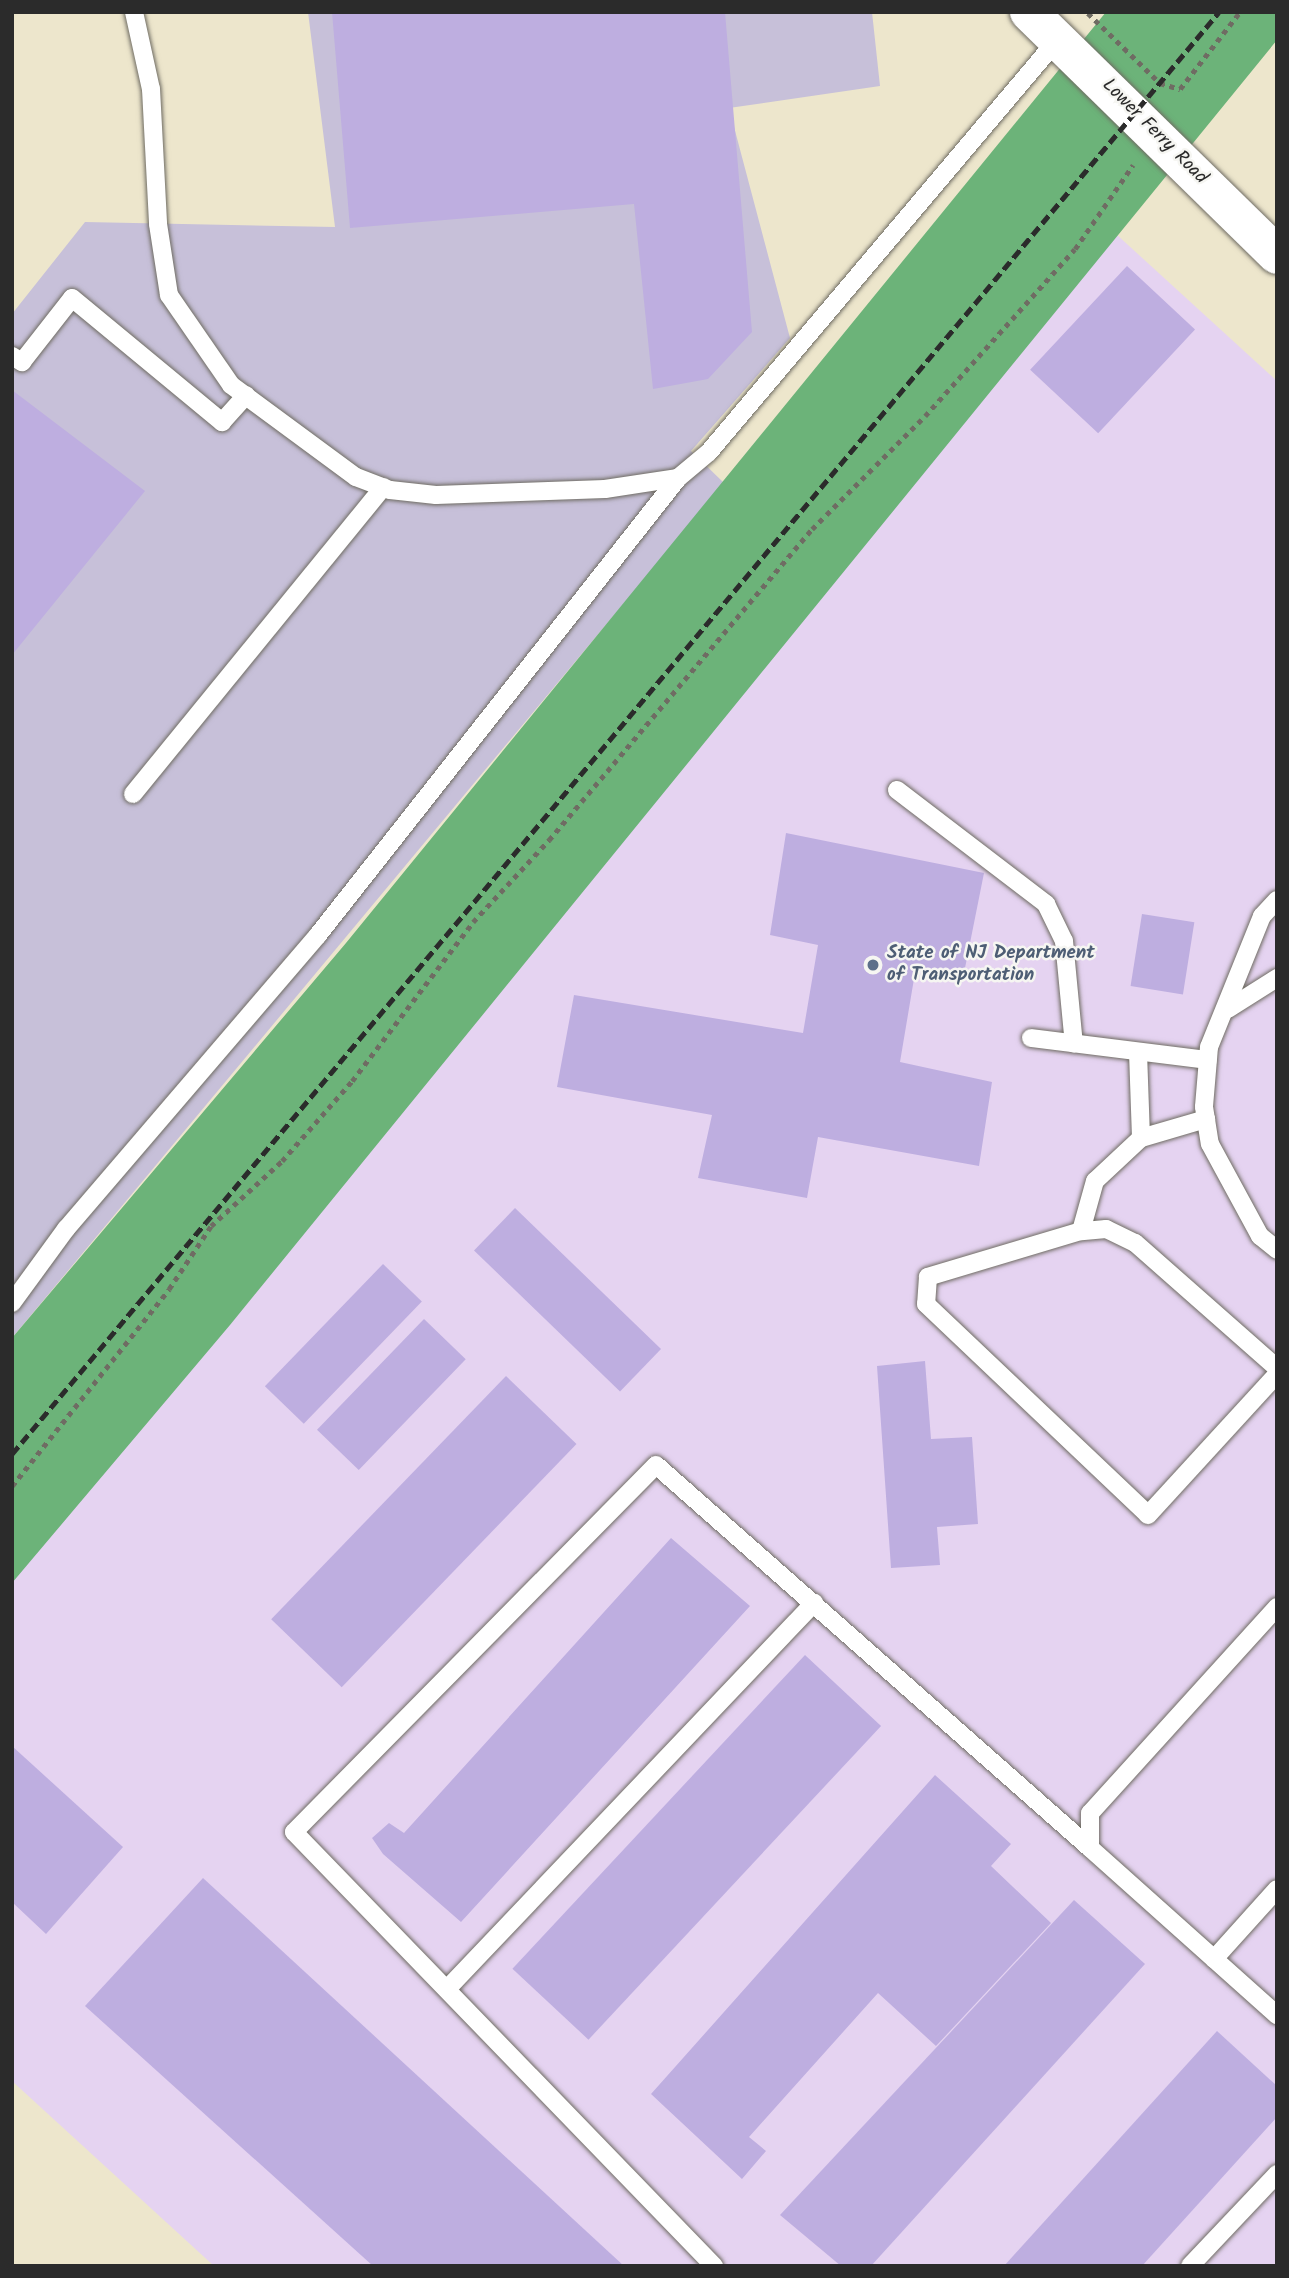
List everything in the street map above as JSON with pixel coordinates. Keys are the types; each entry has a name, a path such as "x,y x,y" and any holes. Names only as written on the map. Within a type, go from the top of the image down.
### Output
{"street":[{"name":"Lower Ferry Road","path":"1029,12 1158,134 1277,255"}],"lane":[{"path":"134,12 150,89 158,224 169,295 231,385 356,477 383,487 449,494 605,489 678,478"},
{"path":"12,1303 66,1229 318,935 678,478 709,452 1058,40"},
{"path":"12,356 22,362 72,298 222,422 246,396"},
{"path":"133,794 383,487"},
{"path":"897,790 1046,904 1064,941 1074,1044"},
{"path":"1277,900 1262,916 1228,1009 1209,1047 1206,1119 1210,1144 1224,1171 1260,1236 1277,1251"},
{"path":"1228,1009 1277,978"},
{"path":"1031,1038 1208,1060"},
{"path":"1138,1052 1141,1138"},
{"path":"1081,1230 1095,1181 1141,1138 1206,1119"},
{"path":"1277,1368 1135,1243 1106,1229 1081,1230 928,1277 926,1304 1148,1515 1277,1374"},
{"path":"714,2266 295,1832 656,1465 1277,2015"},
{"path":"447,1990 814,1603"},
{"path":"1090,1847 1090,1813 1277,1607"},
{"path":"1214,1959 1277,1889"},
{"path":"1190,2266 1277,2174"}],"path":[{"path":"1087,12 1160,83 1181,89 1240,12"},
{"path":"12,1486 169,1289 211,1226 282,1161 352,1082 473,922 549,840 812,529 925,416 1075,249 1158,134"}],"shaded area":[{"path":"308,12 872,12 880,86 729,108 790,338 691,451 724,483 12,1338 12,314 85,222 335,227"},
{"name":"State of NJ Department of Transportation","path":"1093,213 1277,381 1277,2266 214,2266 12,2081 12,1515"}],"green space":[{"path":"1106,12 1277,12 1277,40 230,1325 12,1583 12,1338 346,943"}],"building":[{"path":"332,12 725,12 752,332 708,379 653,389 634,204 350,228"},
{"path":"1127,266 1195,329 1098,433 1030,370"},
{"path":"12,390 145,491 12,655"},
{"path":"786,833 984,873 964,973 916,967 900,1062 992,1082 979,1166 818,1137 807,1198 698,1178 712,1115 557,1087 574,995 803,1033 818,945 770,935"},
{"path":"1142,914 1194,922 1183,994 1131,986"},
{"path":"515,1208 661,1349 620,1391 474,1250"},
{"path":"383,1264 422,1302 304,1424 265,1386"},
{"path":"424,1319 466,1359 359,1470 317,1430"},
{"path":"925,1361 931,1439 972,1437 978,1524 937,1527 940,1565 891,1568 877,1366"},
{"path":"506,1376 576,1444 342,1687 271,1619"},
{"path":"671,1538 750,1606 461,1922 383,1854 372,1838 389,1823 404,1833"},
{"path":"805,1655 881,1726 588,2040 512,1969"},
{"path":"12,1746 123,1847 46,1934 12,1902"},
{"path":"935,1775 1011,1844 991,1866 1051,1923 936,2046 878,1993 749,2137 766,2151 742,2179 651,2094"},
{"path":"203,1878 624,2266 373,2266 85,2006"},
{"path":"1074,1900 1145,1964 871,2266 841,2266 780,2215"},
{"path":"1217,2031 1277,2086 1277,2117 1142,2266 1004,2266"}],"railway":[{"path":"12,1454 1219,12"}],"place":[{"name":"State of NJ Department of Transportation","path":"873,965"}]}
